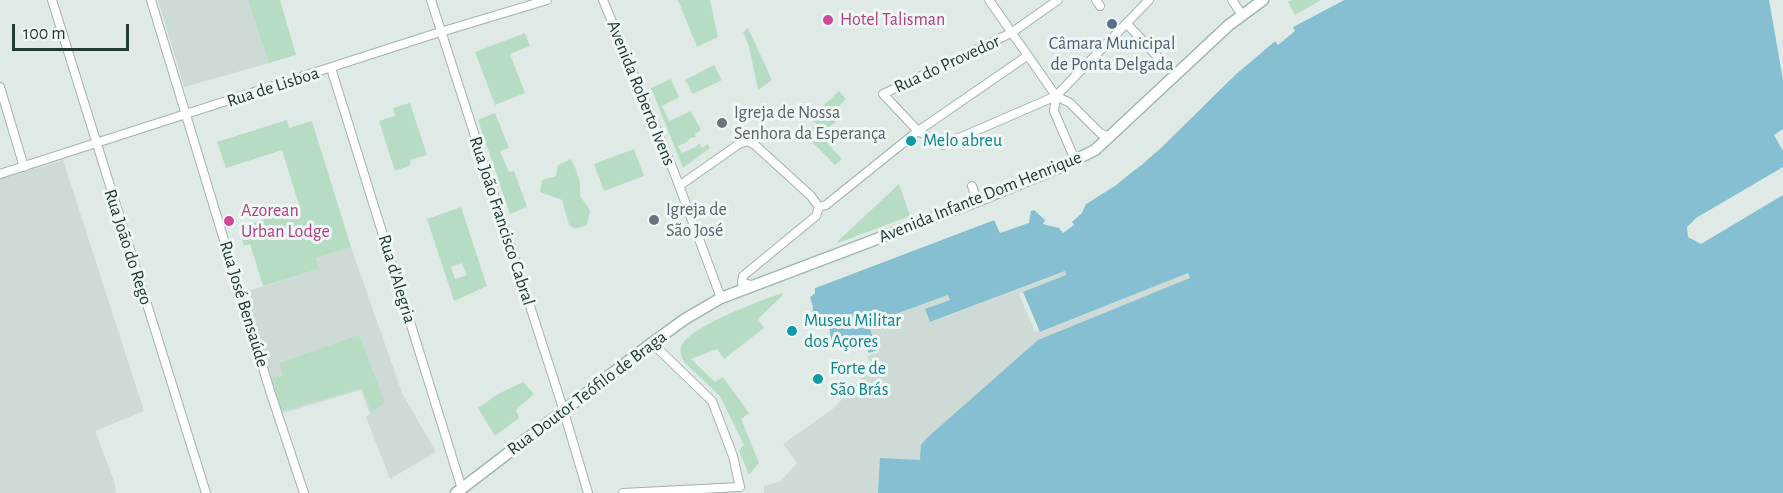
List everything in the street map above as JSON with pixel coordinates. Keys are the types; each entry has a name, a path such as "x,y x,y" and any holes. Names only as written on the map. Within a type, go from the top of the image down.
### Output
{"main road":[{"name":"Avenida Infante Dom Henrique","path":"720,298 977,201 1095,150 1242,15 1263,0"},
{"name":"Rua Doutor Teófilo de Braga","path":"459,491 652,343 685,319 720,298"}],"street":[{"name":"Rua João do Rego","path":"51,0 206,493"},
{"name":"Rua José Bensaúde","path":"151,0 270,391 304,493"},
{"name":"Rua João Francisco Cabral","path":"430,0 563,409 588,493"},
{"name":"Rua de Lisboa","path":"0,174 547,0"},
{"name":"Avenida Roberto Ivens","path":"603,0 679,186 720,298"},
{"path":"989,0 1056,96 1070,103 1100,133 1109,137"},
{"name":"Rua do Provedor","path":"918,131 883,94 1011,33 1058,0"},
{"path":"918,131 943,145 1056,96 1149,0"},
{"path":"1232,0 1242,15"},
{"path":"1127,24 1157,56"},
{"path":"819,207 826,205 918,131 1027,56"},
{"name":"Rua d'Alegria","path":"331,68 459,491"},
{"path":"0,87 24,167"},
{"path":"1056,96 1054,111 1075,160"},
{"path":"679,186 739,144 748,141 811,196 819,207"},
{"path":"972,186 977,201"},
{"path":"751,285 742,282 743,276 816,216 819,207"},
{"path":"623,493 740,487 733,456 712,401 652,343"}],"shaded area":[{"path":"158,0 248,0 269,63 184,87"},
{"path":"63,160 144,411 95,431 114,481 116,493 0,493 0,179"},
{"path":"351,247 402,393 436,452 390,479 366,417 370,414 361,390 280,414 242,293 319,269 316,258"},
{"path":"1065,271 1067,275 1019,294 1035,332 1040,330 1041,332 1188,273 1190,278 929,438 920,460 879,493 764,493 764,486 781,481 797,463 783,444 834,408 873,366 867,357 879,351 868,324 948,295 950,300 931,322"}],"green space":[{"path":"248,0 280,0 296,55 269,63"},
{"path":"678,0 710,0 718,37 697,47"},
{"path":"1321,0 1295,15 1288,2"},
{"path":"748,28 772,80 758,90 749,46 743,32"},
{"path":"525,33 530,46 510,54 525,93 495,105 475,52"},
{"path":"714,65 722,80 693,94 685,80"},
{"path":"671,79 679,97 662,106 669,121 691,111 701,130 695,134 696,137 678,146 682,153 696,147 699,143 702,148 708,144 710,148 683,168 651,88"},
{"path":"839,91 846,99 833,112 838,120 820,135 842,159 835,165 805,135 816,124 810,118"},
{"path":"410,103 427,155 410,160 411,165 395,171 379,121 395,116 393,108"},
{"path":"495,113 509,148 500,151 509,172 514,171 527,207 510,214 478,120"},
{"path":"287,120 289,128 312,121 351,247 316,258 319,269 263,286 250,244 244,246 239,227 300,208 282,150 226,168 217,142"},
{"path":"634,149 644,176 604,191 594,164"},
{"path":"571,159 580,183 580,196 590,210 587,225 575,229 569,225 562,200 540,192 542,180 556,176 558,165"},
{"path":"899,184 910,216 838,243 838,241"},
{"path":"461,207 487,286 454,301 427,219","holes":["462,263 467,275 455,279 451,267"]},
{"path":"782,293 783,295 758,319 764,328 724,359 717,349 691,359 715,382 723,377 749,413 741,419 759,463 749,475 739,450 744,445 720,396 685,363 681,350 688,338 712,322"},
{"path":"359,335 385,403 371,412 362,388 282,411 272,379 283,375 279,363"},
{"path":"523,382 534,394 516,410 519,418 495,436 478,408 498,394"}],"water":[{"path":"1344,0 1769,0 1783,80 1783,129 1774,135 1783,151 1783,167 1696,218 1687,227 1688,237 1701,244 1783,195 1783,493 878,493 880,458 920,460 921,445 928,437 1038,340 1190,278 1188,273 1040,332 1023,292 1066,275 1065,271 930,322 925,309 950,300 948,295 868,324 878,350 869,353 858,338 849,341 831,340 827,317 812,314 810,297 815,293 815,288 994,220 1000,233 1029,223 1031,211 1034,210 1045,220 1043,224 1059,228 1063,233 1074,225 1072,222 1082,213 1086,204 1115,186 1160,149 1236,74 1275,41 1278,45 1295,31 1293,27"}],"pier":[{"path":"1337,0 1344,0 1293,27 1291,24"},
{"path":"1273,39 1275,41 1236,74 1143,164 1086,204 1086,200 1141,162 1233,72"},
{"path":"993,217 994,220 815,288 815,293 810,297 813,307 812,314 827,317 831,340 849,341 858,338 869,353 878,350 879,352 868,356 857,341 849,344 830,343 825,320 809,315 808,297 814,285"}],"place":[{"name":"Hotel Talisman","path":"828,20"},
{"name":"Câmara Municipal de Ponta Delgada","path":"1112,24"},
{"name":"Igreja de Nossa Senhora da Esperança","path":"722,123"},
{"name":"Melo abreu","path":"911,141"},
{"name":"Igreja de São José","path":"654,220"},
{"name":"Azorean Urban Lodge","path":"229,221"},
{"name":"Museu Militar dos Açores","path":"792,331"},
{"name":"Forte de São Brás","path":"818,379"}]}
